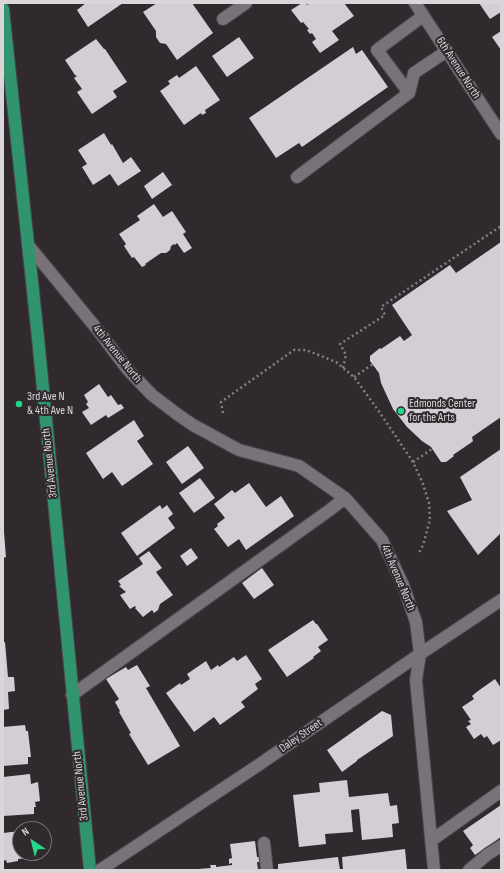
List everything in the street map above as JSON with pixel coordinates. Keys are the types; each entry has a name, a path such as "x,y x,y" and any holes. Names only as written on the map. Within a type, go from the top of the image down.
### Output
{"main road":[{"name":"3rd Avenue North","path":"3,9 90,870"}],"street":[{"path":"223,19 246,3"},
{"name":"6th Avenue North","path":"415,3 501,134"},
{"path":"409,93 377,50 424,16"},
{"path":"297,177 409,93 414,73 447,51"},
{"name":"4th Avenue North","path":"28,245 97,329 128,370 152,395 193,425 239,450 298,466 344,498 382,540 403,585 416,622 420,654 416,680 434,870"},
{"path":"72,695 331,509 344,498"},
{"name":"Daley Street","path":"100,870 257,766 501,600"},
{"path":"432,840 501,791"},
{"path":"264,843 267,870"},
{"path":"469,870 488,854 501,846"}],"path":[{"path":"343,368 346,355 340,344 385,315 381,307 501,226"},
{"path":"223,412 221,402 294,350 306,350 336,362 354,378 390,428 413,462 423,484 429,503 430,520 423,545 419,553"},
{"path":"354,378 372,364"},
{"path":"413,462 432,449"}],"building":[{"path":"86,3 123,3 88,27 77,10"},
{"path":"157,3 192,3 213,33 177,60 166,44 160,43 156,37 156,31 143,12"},
{"path":"302,3 306,3 307,5 310,3 344,3 354,16 332,31 339,40 320,53 312,42 316,39 312,33 310,34 307,30 309,29 303,22 301,23 291,10"},
{"path":"479,3 501,3 501,12 490,19"},
{"path":"501,31 501,50 492,37"},
{"path":"239,37 254,58 227,77 212,56"},
{"path":"96,39 105,49 127,82 113,91 117,97 92,114 77,92 82,89 74,78 77,76 65,60"},
{"path":"353,47 356,54 362,50 388,87 302,147 299,143 276,158 249,118"},
{"path":"196,66 220,100 205,110 206,113 202,115 201,113 184,125 160,91 170,84 168,81 177,75 179,78"},
{"path":"104,133 123,163 131,157 141,171 118,186 110,174 93,185 82,167 87,164 78,150"},
{"path":"163,172 172,185 152,199 144,186"},
{"path":"154,204 163,217 172,211 186,232 183,234 192,248 184,253 177,243 175,245 174,244 166,253 161,253 142,267 134,257 132,258 124,246 126,244 119,234 140,220 137,216"},
{"path":"501,242 501,417 472,437 472,442 453,455 454,456 446,462 441,462 431,447 407,427 393,409 381,383 379,373 370,361 370,356 400,336 404,341 412,335 392,305 450,265 456,273"},
{"path":"99,384 108,397 111,395 118,405 121,404 124,408 108,418 106,415 91,425 82,412 89,408 86,404 88,402 84,395"},
{"path":"134,420 144,436 137,441 153,464 122,486 112,472 103,479 86,453"},
{"path":"188,446 204,468 182,484 166,462"},
{"path":"501,449 501,533 478,555 447,511 472,500 460,477"},
{"path":"200,478 215,498 194,513 179,493"},
{"path":"249,483 266,507 281,496 294,516 246,550 239,539 228,547 214,529 218,526 217,524 225,518 214,504 232,490 235,493"},
{"path":"160,505 162,509 167,505 173,514 168,518 175,528 137,556 121,533"},
{"path":"3,532 6,557 3,558"},
{"path":"191,548 198,558 187,566 180,556"},
{"path":"149,551 162,568 156,572 173,595 160,604 158,610 154,613 152,610 143,617 135,606 130,609 120,595 126,592 119,586 121,585 118,581 143,564 139,558"},
{"path":"262,568 274,585 254,599 242,583"},
{"path":"313,620 328,640 318,647 321,651 313,657 314,658 287,677 268,650"},
{"path":"3,642 5,642 8,677 14,677 15,691 8,692 9,709 3,710"},
{"path":"246,655 262,679 255,684 258,689 241,702 245,707 220,725 214,717 194,732 166,693 180,683 181,685 190,679 187,674 206,661 211,670 218,665 219,667 234,657 237,661"},
{"path":"137,665 150,686 146,688 180,746 148,765 129,734 131,733 115,702 119,699 106,679 126,667 128,670"},
{"path":"495,679 501,688 501,740 493,745 487,736 484,738 481,734 474,739 466,727 471,724 468,721 471,720 462,707 474,699 472,696"},
{"path":"382,711 391,715 393,736 342,772 327,750"},
{"path":"25,725 26,731 28,731 31,757 28,757 28,764 3,766 3,727"},
{"path":"30,774 31,784 38,782 40,801 35,802 36,807 34,807 34,814 3,816 3,777"},
{"path":"347,780 349,797 388,793 390,806 397,805 399,823 392,824 393,837 362,840 359,809 351,810 353,832 325,834 326,844 299,847 293,795 320,792 319,783"},
{"path":"501,805 501,837 475,855 470,848 473,845 463,831"},
{"path":"12,832 12,861 18,861 7,863 6,860 3,861 3,833"},
{"path":"255,841 257,857 260,857 261,862 257,862 258,870 198,870 211,868 210,865 216,865 216,867 232,865 232,863 229,864 229,859 232,858 230,844"},
{"path":"405,849 407,870 343,870 342,857"},
{"path":"338,857 340,870 278,870 278,864"}],"place":[{"name":"3rd Ave N & 4th Ave N","path":"19,404"},
{"name":"Edmonds Center for the Arts","path":"401,411"}]}
